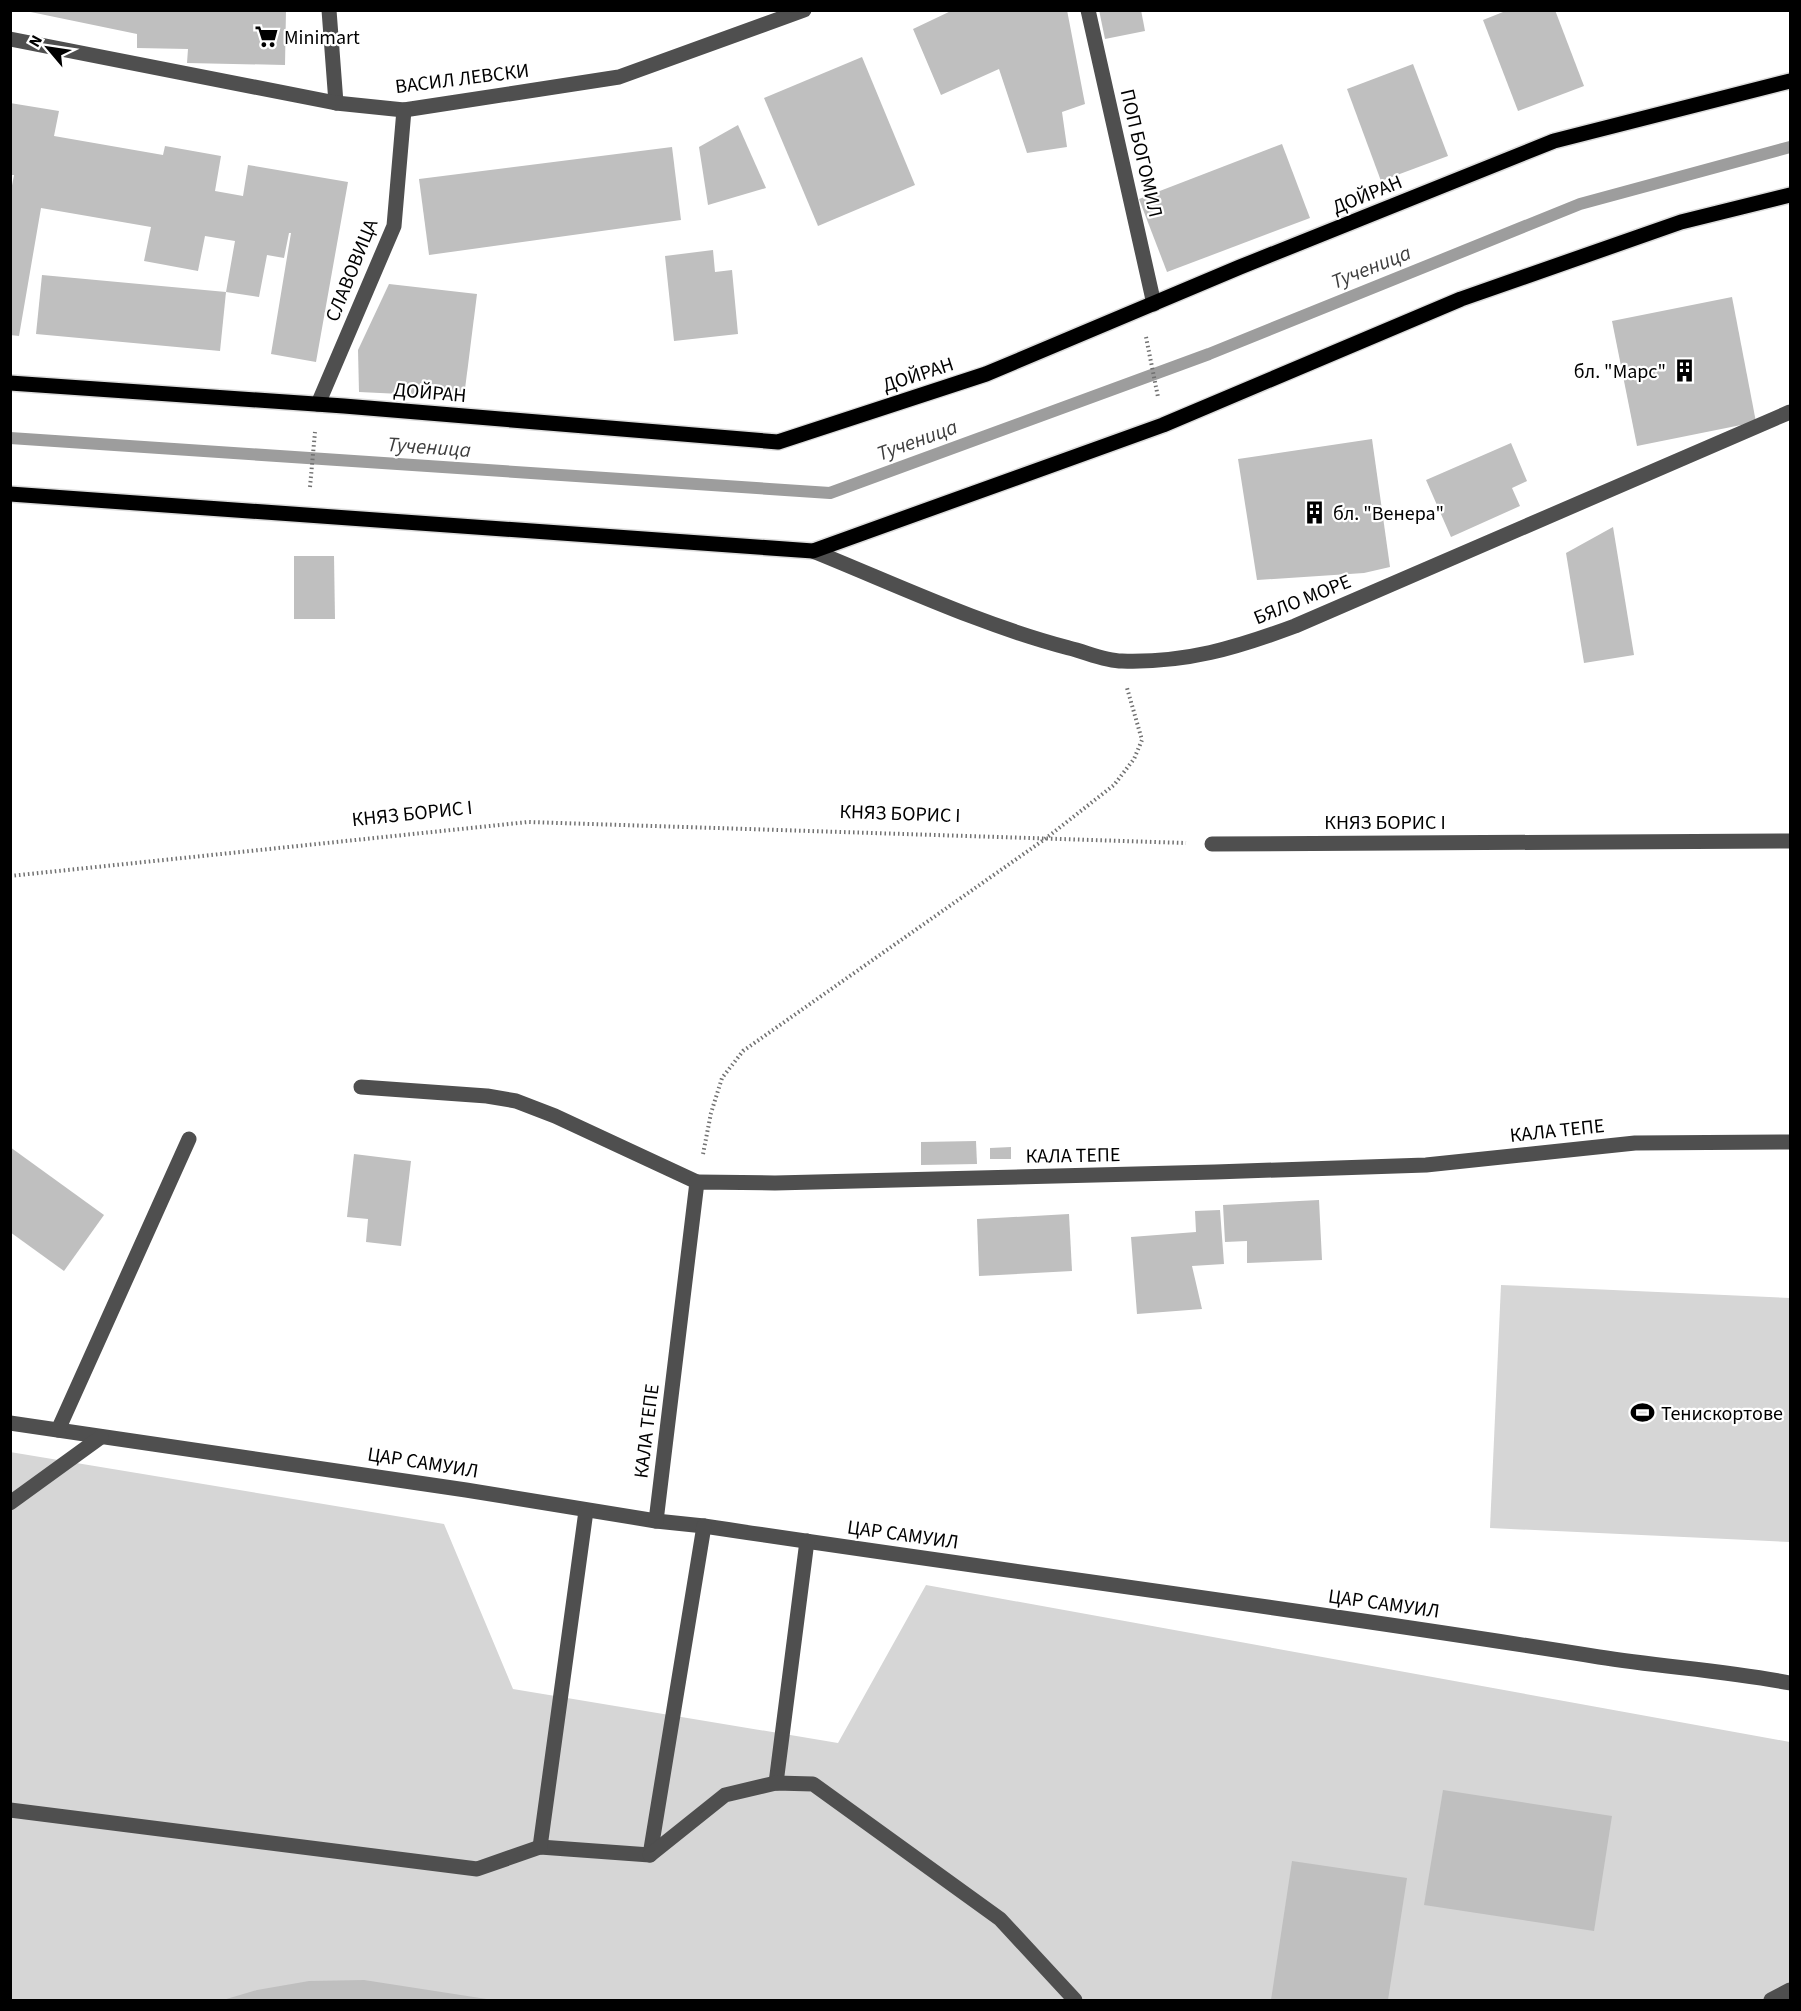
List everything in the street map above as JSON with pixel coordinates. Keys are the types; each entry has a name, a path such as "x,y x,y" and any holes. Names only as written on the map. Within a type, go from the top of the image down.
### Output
{"main road":[{"name":"ДОЙРАН","path":"10,383 318,404 778,442 986,374 1240,267 1554,141 1791,81"},
{"path":"10,494 813,551 1163,424 1461,299 1681,222 1791,195"}],"street":[{"path":"329,10 336,103"},
{"name":"ВАСИЛ ЛЕВСКИ","path":"10,39 336,103 404,110 619,77 804,10"},
{"name":"ПОП БОГОМИЛ","path":"1088,10 1154,304"},
{"name":"СЛАВОВИЦА","path":"318,404 394,226 404,110"},
{"name":"БЯЛО МОРЕ","path":"813,551 1044,641 1120,661 1188,658 1244,645 1285,630 1791,412"},
{"name":"КНЯЗ БОРИС I","path":"1212,844 1791,841"},
{"path":"361,1087 487,1096 516,1101 555,1116 697,1182"},
{"path":"58,1430 189,1139"},
{"name":"КАЛА ТЕПЕ","path":"656,1521 697,1182 775,1183 1403,1166 1635,1143 1791,1142"},
{"name":"ЦАР САМУИЛ","path":"10,1423 466,1490 586,1511 1442,1632 1626,1661 1756,1676 1791,1683"},
{"path":"10,1503 101,1437"},
{"path":"540,1847 586,1511"},
{"path":"650,1855 704,1526"},
{"path":"776,1783 807,1541"},
{"path":"10,1810 477,1869 540,1847 650,1855 725,1795 776,1783 813,1784 1000,1919 1075,2001"},
{"path":"1771,2001 1791,1989"}],"path":[{"path":"1147,338 1158,397"},
{"path":"307,515 318,404"},
{"path":"697,1182 711,1113 722,1078 743,1051 1044,839 1114,785 1134,759 1142,740 1120,661"},
{"name":"КНЯЗ БОРИС I","path":"10,876 528,822 1212,844"}],"shaded area":[{"name":"Тенискортове","path":"1501,1285 1790,1298 1790,1542 1490,1528"},
{"path":"10,1452 444,1524 513,1689 838,1743 926,1585 1790,1742 1790,2000 11,2000"}],"building":[{"path":"21,10 286,10 285,65 187,63 188,49 137,48 137,34"},
{"path":"953,10 1067,10 1085,104 1062,112 1067,147 1027,153 999,69 941,95 913,29"},
{"path":"1099,10 1141,10 1145,31 1105,39"},
{"path":"1508,10 1555,10 1584,86 1518,111 1483,20"},
{"path":"862,57 915,185 818,226 764,98"},
{"path":"1413,64 1448,156 1381,181 1347,89"},
{"path":"10,103 59,111 54,136 163,155 165,146 221,156 215,191 243,196 248,165 348,182 316,362 271,354 291,233 289,233 284,258 267,255 259,297 226,292 235,241 205,236 198,271 144,261 151,227 41,208 19,336 10,335 10,196 14,175 10,175"},
{"path":"738,125 766,188 708,205 699,147"},
{"path":"1282,144 1310,218 1167,272 1139,199"},
{"path":"672,147 681,220 429,255 419,179"},
{"path":"713,250 715,272 732,270 738,334 674,341 665,256"},
{"path":"42,275 226,292 220,351 36,334"},
{"path":"389,284 477,294 464,397 359,392 358,350"},
{"name":"бл. \"Марс\"","path":"1732,297 1756,422 1637,446 1612,321"},
{"name":"бл. \"Венера\"","path":"1372,439 1390,567 1364,573 1257,580 1238,459"},
{"path":"1511,443 1527,481 1512,488 1520,506 1451,537 1426,480"},
{"path":"1613,527 1634,655 1584,663 1566,553"},
{"path":"294,556 334,556 335,619 294,619"},
{"path":"976,1141 977,1164 921,1165 921,1142"},
{"path":"10,1147 104,1215 64,1271 10,1232"},
{"path":"1011,1147 1011,1159 990,1159 990,1148"},
{"path":"354,1154 411,1161 401,1246 366,1242 368,1219 347,1217"},
{"path":"1319,1200 1322,1260 1247,1263 1247,1241 1225,1242 1223,1205"},
{"path":"1220,1210 1224,1264 1192,1266 1202,1309 1137,1314 1131,1237 1196,1232 1195,1211"},
{"path":"1069,1214 1072,1271 979,1276 977,1219"},
{"path":"1443,1790 1612,1816 1594,1931 1424,1905"},
{"path":"1292,1861 1407,1878 1388,2000 1271,2000"},
{"path":"364,1980 493,2000 223,2000 257,1990 309,1981"}],"waterway":[{"name":"Тученица","path":"10,438 830,493 1209,354 1580,204 1790,147"}],"place":[{"name":"Minimart","path":"266,37"},
{"name":"бл. \"Марс\"","path":"1684,371"},
{"name":"бл. \"Венера\"","path":"1315,513"},
{"name":"Тенискортове","path":"1643,1413"}]}
